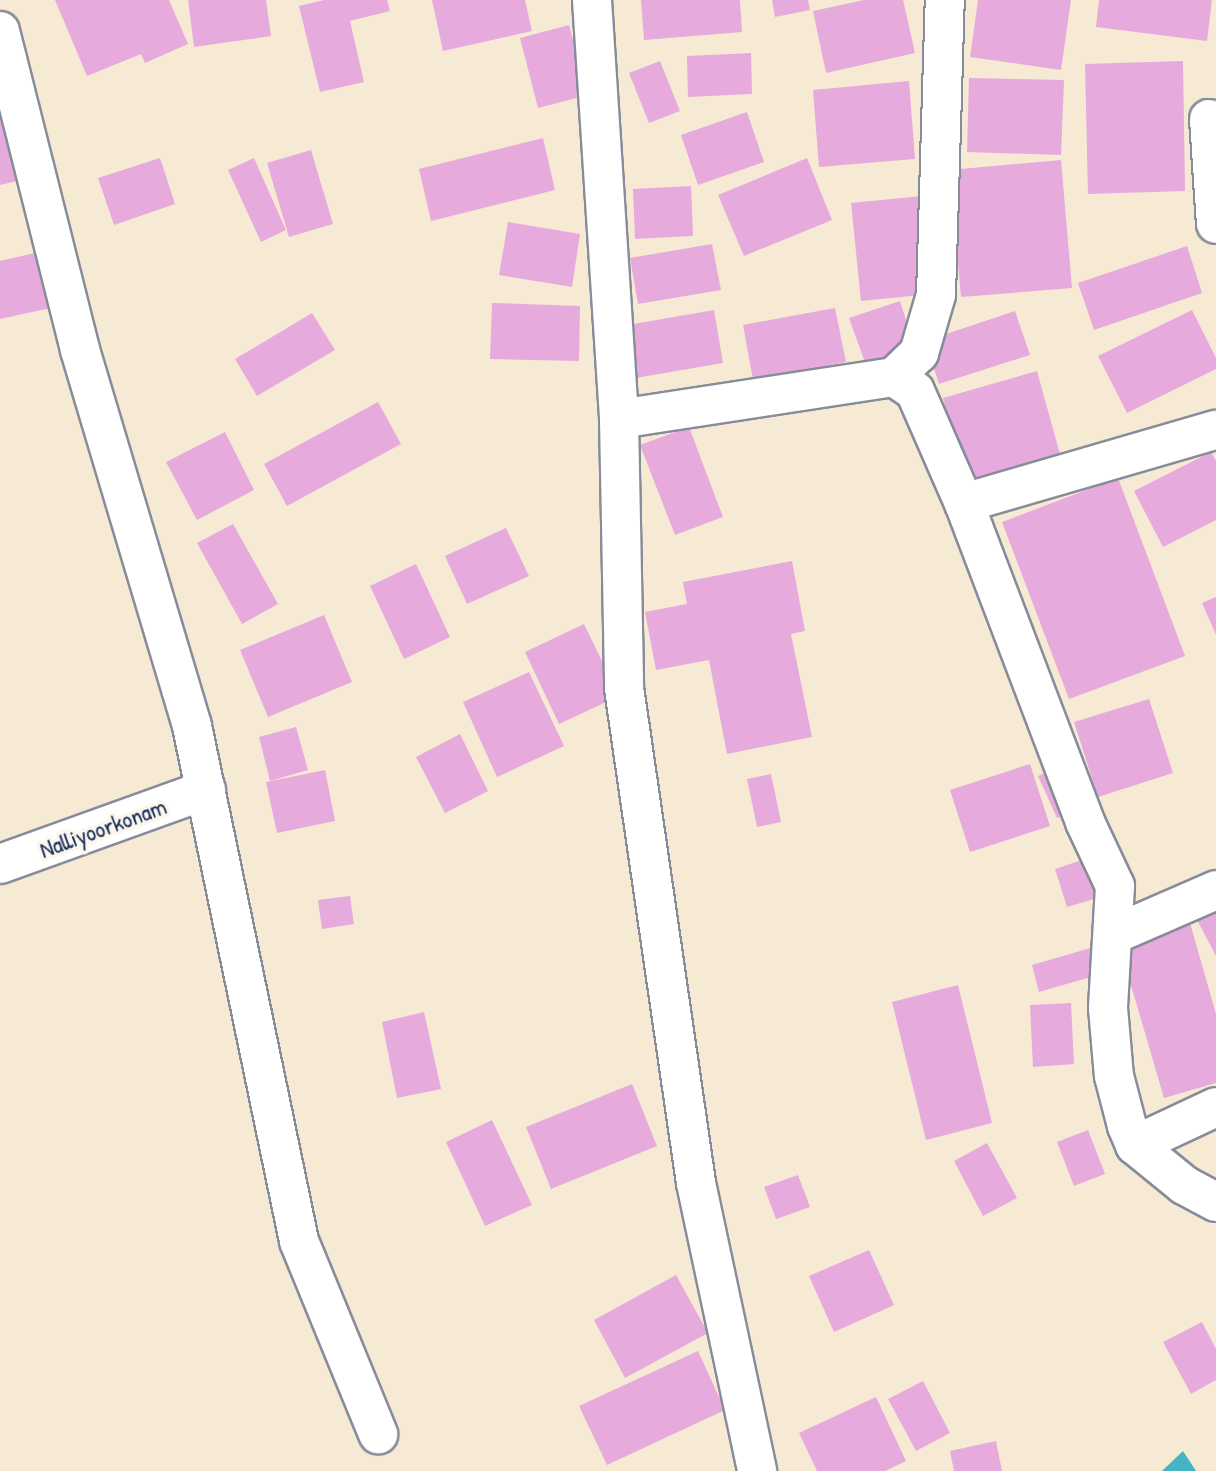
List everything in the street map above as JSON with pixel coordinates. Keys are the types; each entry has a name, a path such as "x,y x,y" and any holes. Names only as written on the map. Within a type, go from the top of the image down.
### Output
{"street":[{"path":"592,0 620,419 624,688 696,1183 757,1471"},
{"path":"620,419 894,377 919,353 936,295 945,0"},
{"path":"0,31 80,350 192,726 299,1241 378,1434"},
{"path":"1209,119 1216,224"},
{"path":"894,377 915,391 964,503 1070,785 1115,886 1115,934 1108,1008 1114,1076 1135,1145 1184,1185 1216,1202"},
{"path":"964,503 1216,430"},
{"name":"Nalliyoorkonam","path":"0,864 206,790"},
{"path":"1115,934 1216,890"},
{"path":"1135,1145 1216,1107"}],"water":[{"path":"1183,1451 1196,1471 1162,1471"}],"building":[{"path":"55,0 169,0 188,44 145,63 141,54 87,76"},
{"path":"188,0 266,0 271,36 194,47"},
{"path":"324,0 387,0 390,11 350,21 364,82 320,92 299,6"},
{"path":"432,0 525,0 532,31 443,51"},
{"path":"641,0 740,0 742,32 644,40"},
{"path":"772,0 808,0 810,10 775,17"},
{"path":"864,0 903,0 915,53 826,73 813,11"},
{"path":"978,0 1071,0 1061,70 970,57"},
{"path":"1099,0 1212,0 1207,41 1096,27"},
{"path":"569,25 588,95 538,108 520,38"},
{"path":"751,53 752,94 688,97 687,56"},
{"path":"660,61 680,111 649,123 629,73"},
{"path":"1183,61 1185,191 1088,194 1085,64"},
{"path":"969,78 1064,80 1061,155 967,152"},
{"path":"909,81 915,159 819,167 813,90"},
{"path":"747,112 764,162 698,185 681,135"},
{"path":"3,117 17,181 0,185 0,118"},
{"path":"543,138 555,190 431,221 419,169"},
{"path":"311,150 333,224 289,237 267,163"},
{"path":"160,158 175,204 114,225 98,178"},
{"path":"254,158 286,230 261,242 228,170"},
{"path":"807,158 832,220 744,256 718,195"},
{"path":"1061,160 1072,288 961,297 950,170"},
{"path":"691,186 693,236 635,239 633,189"},
{"path":"922,196 931,294 861,301 851,203"},
{"path":"508,222 580,234 572,287 499,275"},
{"path":"712,244 721,290 638,304 630,258"},
{"path":"1187,246 1202,293 1094,330 1078,283"},
{"path":"39,252 51,308 0,319 0,261"},
{"path":"900,301 916,352 867,368 849,318"},
{"path":"492,303 580,306 579,361 490,359"},
{"path":"835,308 846,362 753,380 743,325"},
{"path":"714,310 723,363 630,379 622,326"},
{"path":"1192,310 1216,358 1216,369 1127,413 1098,356"},
{"path":"1015,311 1030,355 939,384 925,341"},
{"path":"312,313 335,350 257,396 235,359"},
{"path":"1037,371 1061,458 967,484 943,398"},
{"path":"378,402 401,444 287,506 264,464"},
{"path":"689,427 723,517 675,535 640,445"},
{"path":"225,432 254,490 197,520 166,462"},
{"path":"1211,452 1216,461 1216,520 1163,547 1134,491"},
{"path":"1118,478 1185,656 1069,699 1002,522"},
{"path":"233,524 278,604 242,624 197,543"},
{"path":"506,528 529,576 467,604 445,556"},
{"path":"792,561 805,631 791,634 812,737 727,754 709,660 656,670 645,612 687,604 683,582"},
{"path":"416,564 450,637 404,659 370,586"},
{"path":"1216,597 1216,635 1202,603"},
{"path":"324,615 352,682 268,717 240,650"},
{"path":"584,624 619,696 559,724 525,652"},
{"path":"529,672 564,746 497,777 463,702"},
{"path":"1149,699 1173,773 1098,797 1074,722"},
{"path":"296,727 308,770 270,781 259,737"},
{"path":"460,734 488,791 445,813 416,757"},
{"path":"1030,764 1050,826 970,852 950,790"},
{"path":"1058,767 1077,810 1057,818 1038,776"},
{"path":"325,770 335,821 277,833 266,782"},
{"path":"771,774 781,822 757,827 747,779"},
{"path":"1088,858 1101,897 1067,907 1055,869"},
{"path":"350,896 354,924 322,929 318,900"},
{"path":"1216,905 1216,956 1195,916"},
{"path":"1190,923 1216,1014 1216,1083 1164,1098 1119,944"},
{"path":"1094,947 1101,974 1039,992 1032,965"},
{"path":"958,985 992,1123 926,1140 892,1002"},
{"path":"1071,1003 1074,1064 1033,1067 1030,1005"},
{"path":"424,1012 441,1089 397,1098 382,1022"},
{"path":"632,1084 657,1146 551,1189 526,1127"},
{"path":"492,1120 532,1205 485,1226 446,1142"},
{"path":"1088,1130 1105,1174 1074,1186 1057,1142"},
{"path":"987,1143 1017,1198 983,1216 954,1161"},
{"path":"798,1175 810,1207 776,1219 764,1187"},
{"path":"869,1250 894,1305 834,1332 809,1276"},
{"path":"676,1275 708,1333 625,1378 594,1320"},
{"path":"1202,1322 1216,1349 1216,1380 1191,1394 1163,1342"},
{"path":"698,1351 725,1410 607,1465 579,1406"},
{"path":"923,1381 950,1433 916,1451 888,1399"},
{"path":"876,1397 906,1461 885,1471 817,1471 799,1433"},
{"path":"996,1441 1002,1471 954,1471 950,1451"}]}
